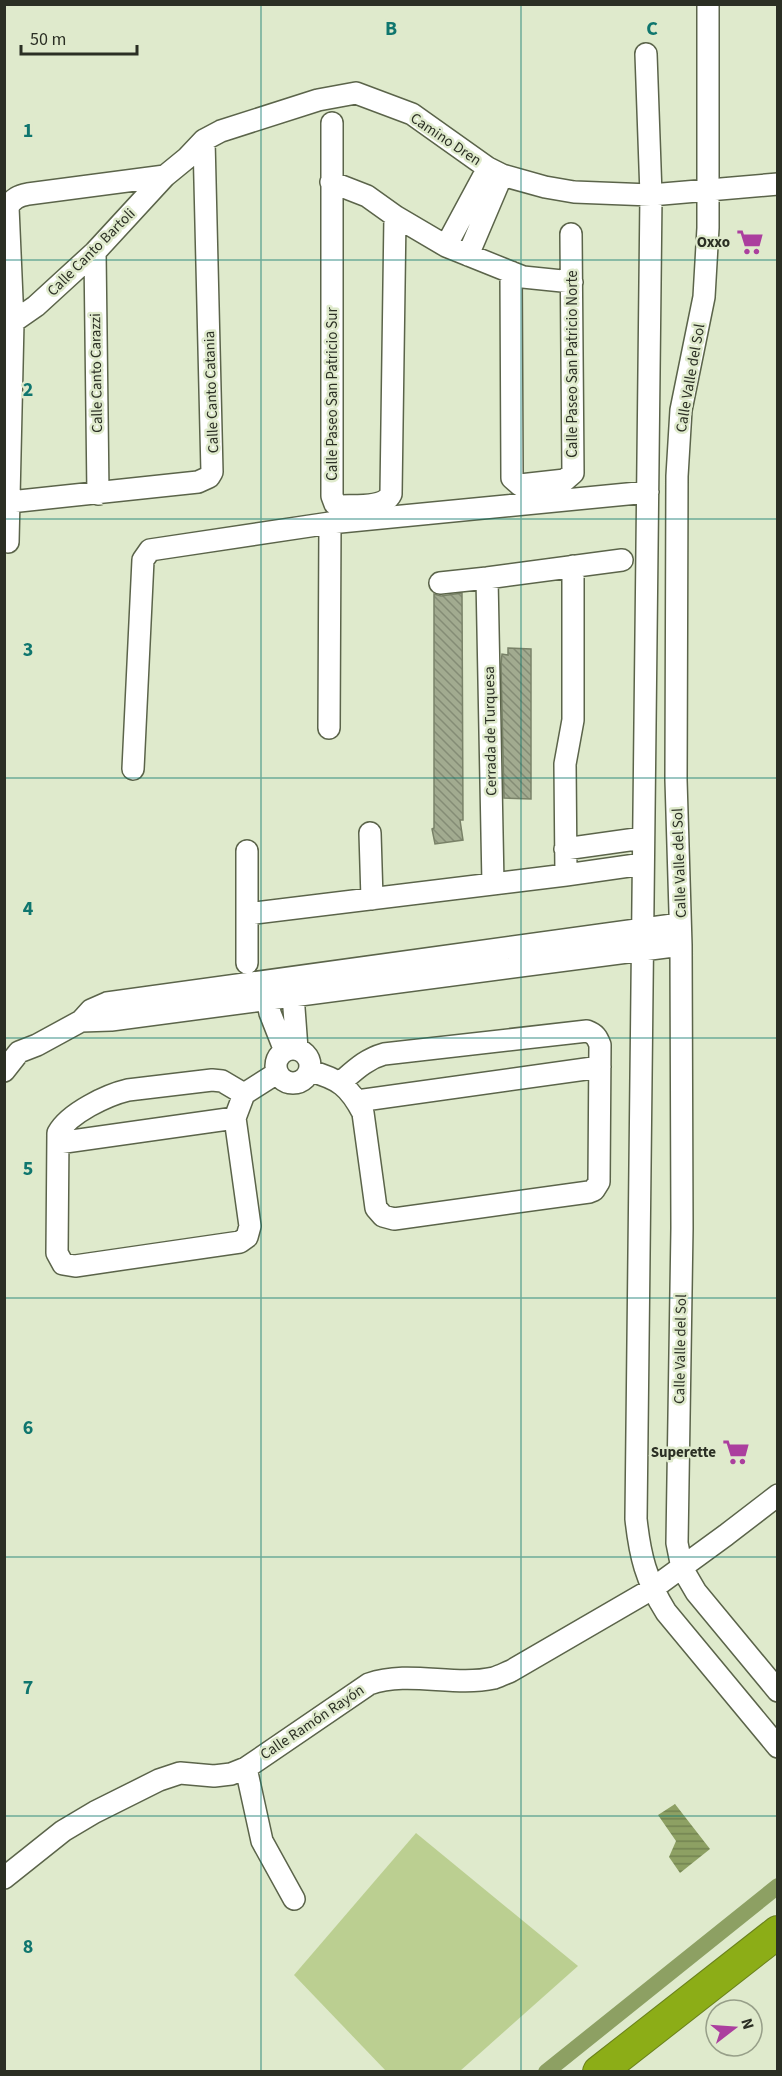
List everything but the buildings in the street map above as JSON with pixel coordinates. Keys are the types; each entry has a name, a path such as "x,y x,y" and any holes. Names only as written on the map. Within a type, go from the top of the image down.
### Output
{"highway":[{"path":"599,2072 777,1932"}],"street":[{"name":"Calle Valle del Sol","path":"708,4 708,228 704,297 681,410 677,476 676,768 681,934 682,1228 677,1543 682,1568 696,1592 777,1691"},
{"path":"646,54 651,195 636,1519 639,1548 652,1589 666,1612 777,1748"},
{"name":"Camino Dren","path":"165,176 204,140 221,131 318,100 356,93 412,114 495,171 523,181 574,192 651,195 707,192 777,184"},
{"name":"Calle Paseo San Patricio Sur","path":"332,123 332,496 335,504 340,506 383,503 391,495 395,216"},
{"name":"Calle Canto Catania","path":"10,502 198,482 209,477 212,472 204,140"},
{"path":"446,246 495,171"},
{"path":"468,255 495,171"},
{"path":"8,542 13,322 8,207 16,197 28,194 165,176"},
{"name":"Calle Canto Bartoli","path":"13,322 36,306 95,252 165,176"},
{"path":"331,182 367,196 395,216 446,246 523,277 572,282"},
{"name":"Calle Paseo San Patricio Norte","path":"511,272 511,472 514,481 520,485 565,480 573,473 571,234"},
{"name":"Calle Canto Carazzi","path":"95,252 98,494"},
{"path":"133,769 143,560 150,550 330,523 648,492"},
{"path":"328,728 330,523"},
{"path":"440,583 487,579 622,560"},
{"path":"566,875 565,764 573,720 573,566"},
{"name":"Cerrada de Turquesa","path":"487,579 493,884"},
{"path":"370,833 372,899"},
{"path":"565,849 643,838"},
{"path":"247,851 247,963"},
{"path":"247,914 644,864"},
{"path":"4,1071 12,1052 37,1045 81,1021 91,1010 106,1003 265,990 375,968 681,934"},
{"path":"291,1050 293,986"},
{"path":"265,990 270,1013 291,1050 306,1055 311,1065 303,1081 292,1084 281,1079 277,1073 276,1063 278,1058 291,1050"},
{"path":"310,1071 341,1082 357,1101 363,1113 376,1208 383,1216 394,1219 405,1218 594,1190 599,1182 600,1045 597,1038 587,1031 384,1053 363,1063 341,1082"},
{"path":"357,1101 600,1067"},
{"path":"244,1094 222,1081 212,1080 115,1093 63,1124 58,1133 57,1253 63,1264 75,1266 240,1242 247,1237 250,1226 235,1118 244,1094 277,1073"},
{"path":"58,1143 235,1118"},
{"name":"Calle Ramón Rayón","path":"4,1878 63,1831 95,1812 164,1778 180,1773 214,1776 231,1774 246,1768 369,1684 382,1679 396,1678 471,1680 494,1678 512,1671 652,1589 777,1495"},
{"path":"246,1768 250,1797 262,1841 294,1899"}],"shaded area":[{"path":"675,1804 710,1849 680,1873 669,1857 676,1841 658,1815"},
{"path":"416,1833 578,1966 460,2071 386,2071 294,1975"}],"waterway":[{"path":"546,2072 778,1886"}],"place":[{"name":"Oxxo","path":"750,242"},
{"name":"Superette","path":"736,1452"}]}
